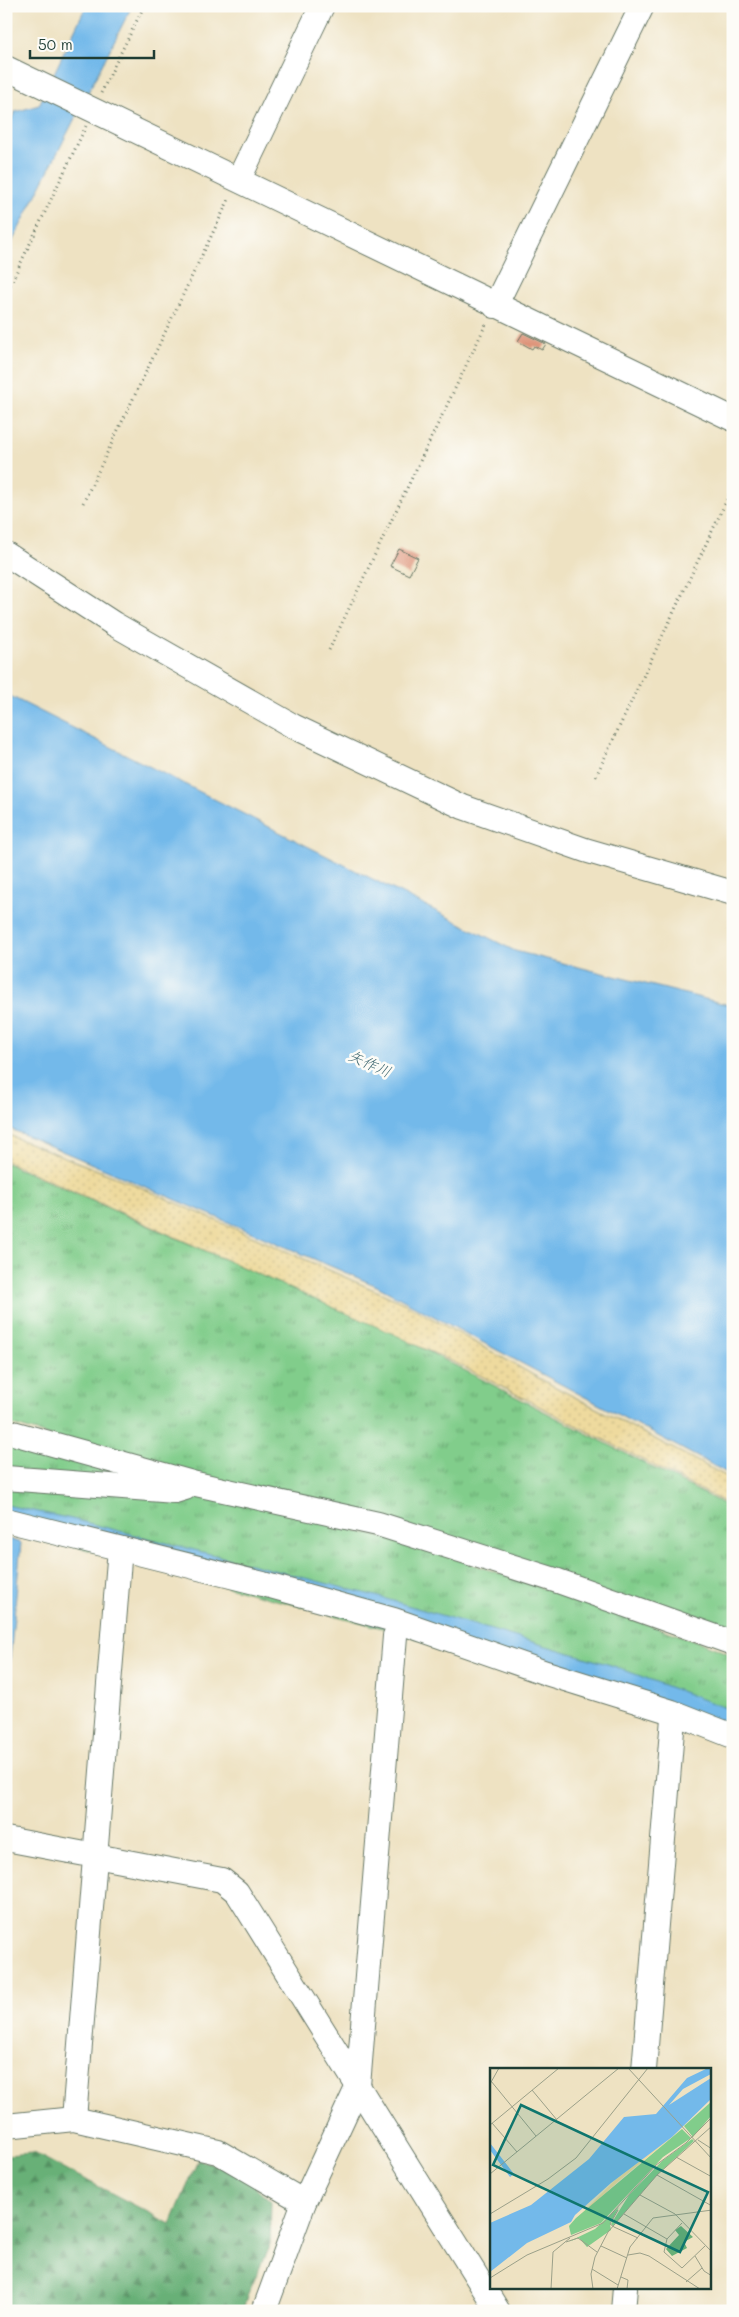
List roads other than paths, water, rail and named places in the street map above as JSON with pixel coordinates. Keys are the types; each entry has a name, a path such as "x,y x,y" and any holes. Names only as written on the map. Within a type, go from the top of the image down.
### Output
{"street":[{"path":"239,179 322,6"},
{"path":"495,306 642,6"},
{"path":"6,68 239,179 495,306 733,419"},
{"path":"6,554 114,624 293,726 463,807 585,850 733,892"},
{"path":"6,1431 196,1484 378,1524 558,1581 733,1643"},
{"path":"6,1478 176,1491 196,1484"},
{"path":"6,1520 263,1584 394,1620 546,1673 672,1712 733,1736"},
{"path":"6,1534 265,1593 395,1636 674,1718 733,1742"},
{"path":"74,2119 120,1560"},
{"path":"264,2311 304,2202 358,2086 395,1636"},
{"path":"644,2068 674,1718"},
{"path":"6,1839 222,1880 237,1892 498,2311"},
{"path":"6,2126 74,2119 218,2152 304,2202"},
{"path":"623,2311 625,2290"}],"water":[{"path":"86,6 132,6 6,254 6,130 15,112 39,105"},
{"name":"矢作川","path":"6,694 515,951 733,1006 733,1476 377,1286 6,1127"},
{"path":"6,1505 72,1519 376,1596 611,1665 733,1711 733,1728 6,1516"},
{"path":"6,1538 21,1543 6,1701"}]}
